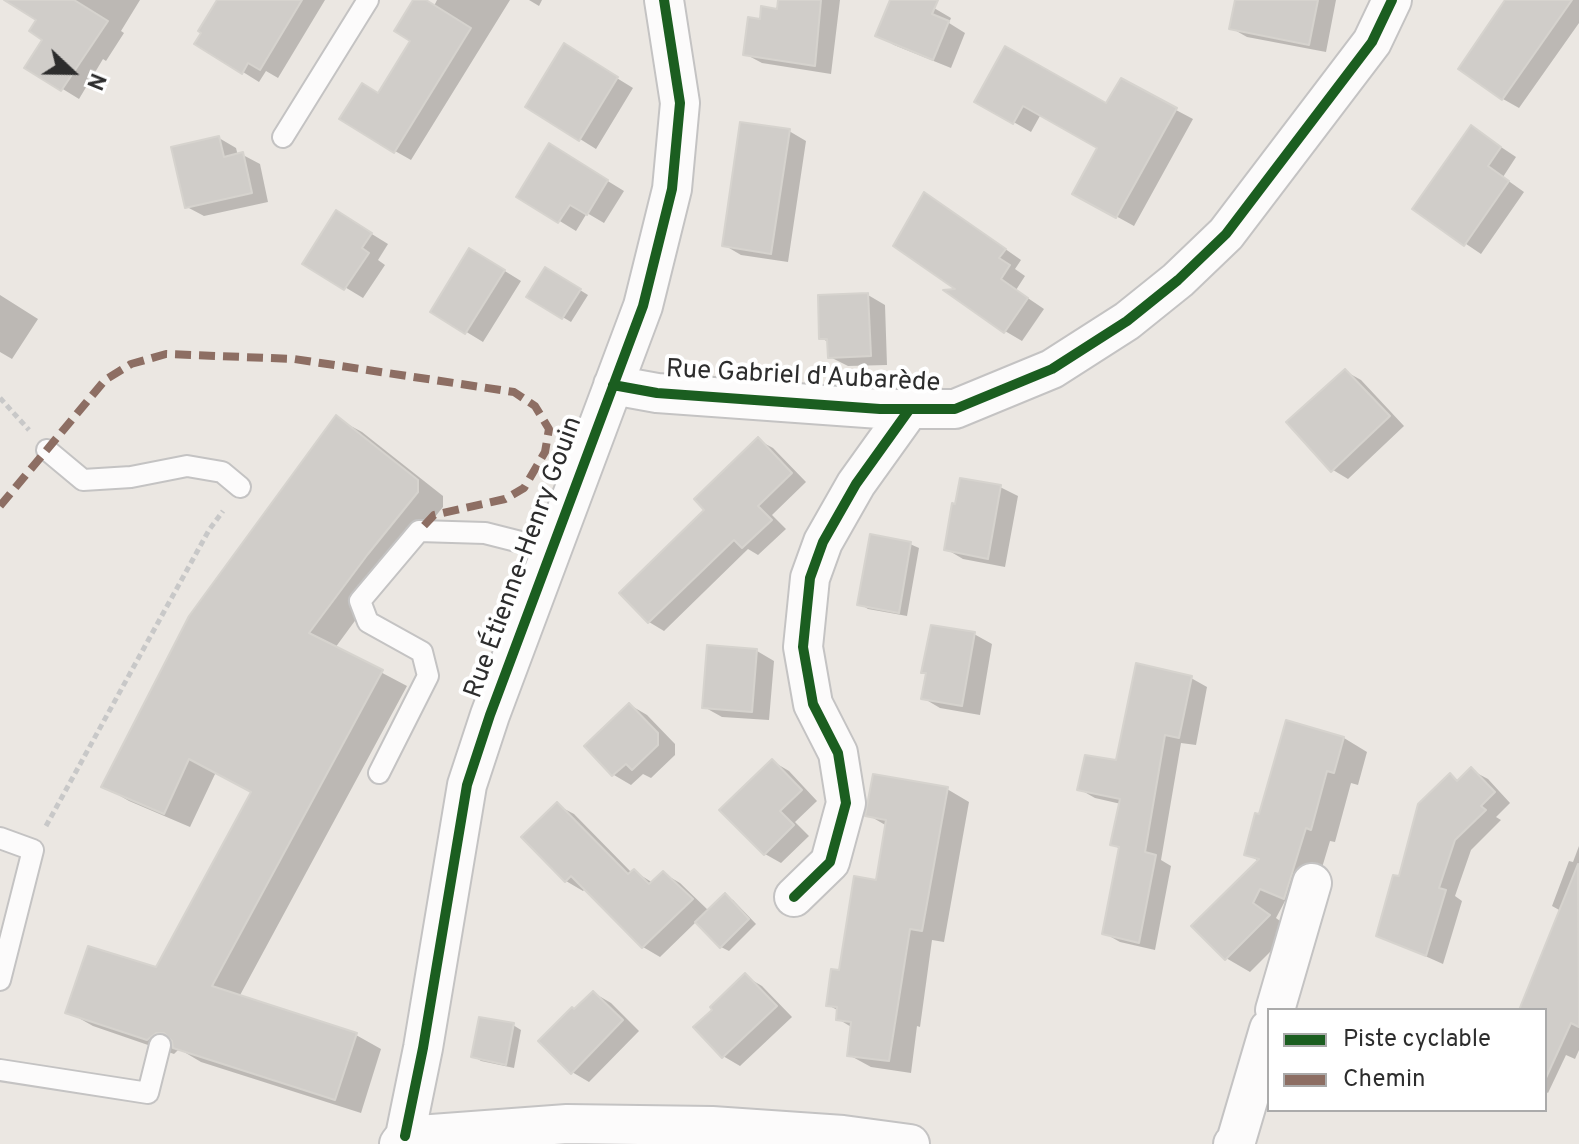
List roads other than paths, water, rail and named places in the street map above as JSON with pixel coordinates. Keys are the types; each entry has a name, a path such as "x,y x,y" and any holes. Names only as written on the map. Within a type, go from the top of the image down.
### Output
{"street":[{"name":"Rue Étienne-Henry Gouin","path":"402,1140 423,1048 467,785 490,715 643,306 672,189 680,103 664,0"},
{"name":"Rue Gabriel d'Aubarède","path":"613,385 657,393 909,410 955,409 1052,369 1127,321 1178,280 1226,234 1372,42 1392,0"},
{"path":"794,897 830,862 846,803 838,753 813,704 803,647 810,578 823,542 856,484 909,410"},
{"path":"1276,1008 1312,883"},
{"path":"1233,1144 1267,1036"},
{"path":"402,1140 567,1124 712,1126 843,1135 910,1144"}],"lane":[{"path":"283,137 368,0"},
{"path":"47,450 83,480 131,477 187,466 222,472 240,487"},
{"path":"379,773 428,676 422,652 368,622 360,601 419,531 485,533 552,550"},
{"path":"0,838 33,850 0,980"},
{"path":"0,1070 148,1093 160,1045"}]}
